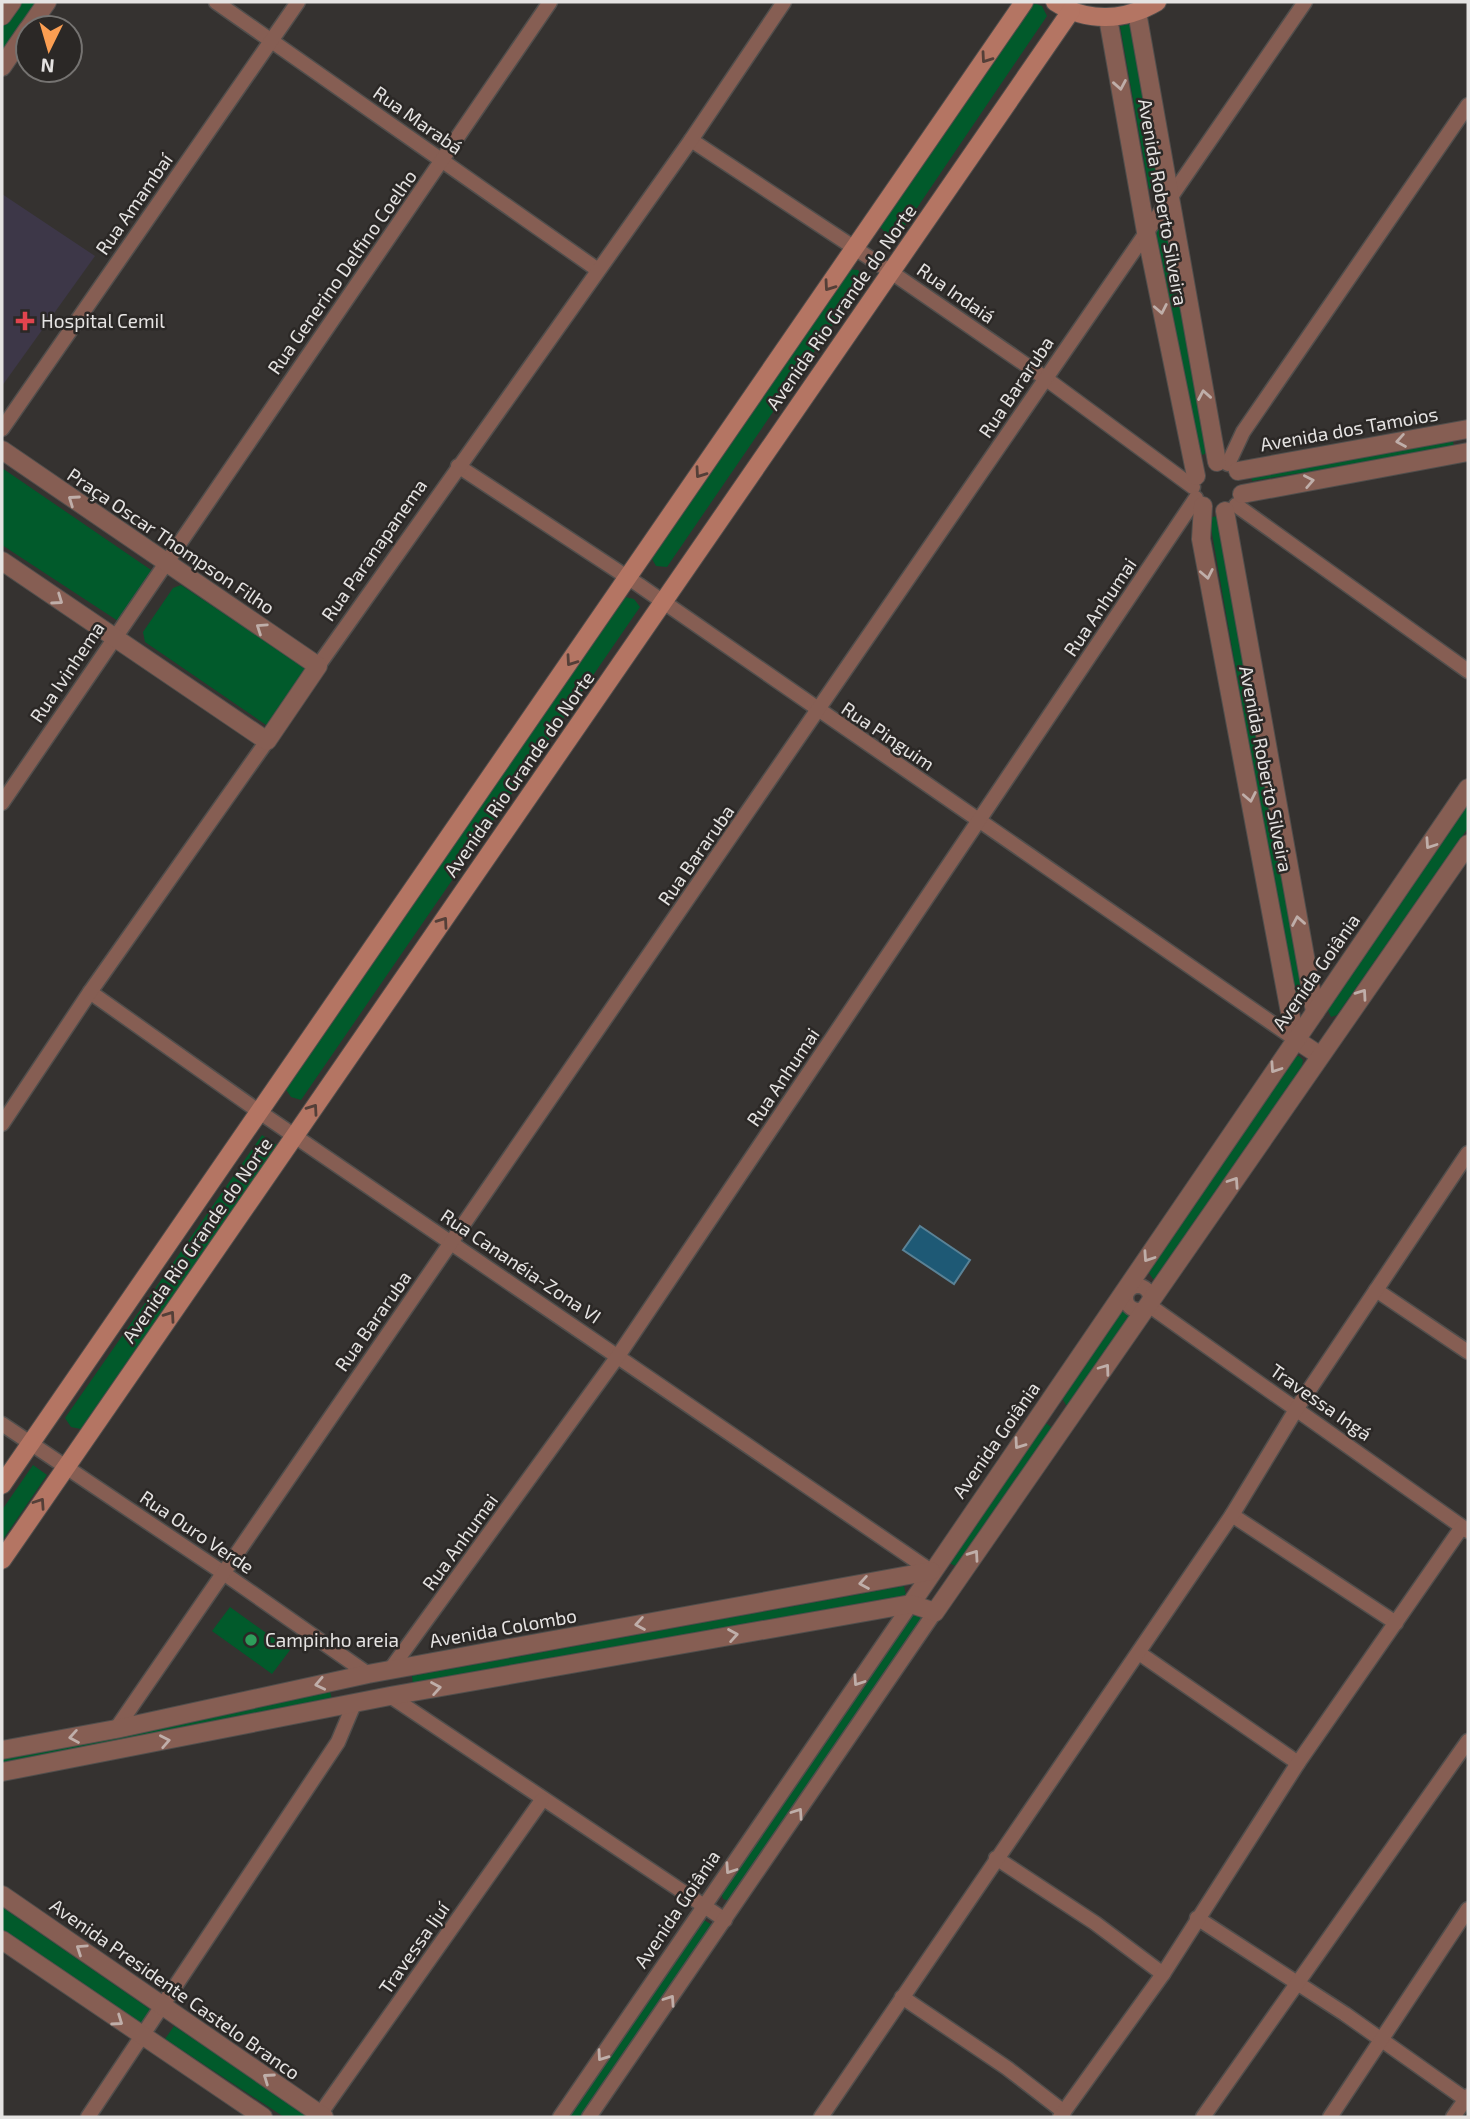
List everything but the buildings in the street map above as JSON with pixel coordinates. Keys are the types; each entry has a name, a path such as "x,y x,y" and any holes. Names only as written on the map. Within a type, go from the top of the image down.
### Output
{"main road":[{"name":"Avenida Rio Grande do Norte","path":"2,1485 261,1113 1024,2"},
{"path":"1063,6 1108,18 1137,12 1157,2"},
{"name":"Avenida Rio Grande do Norte","path":"2,1560 891,272 1063,6"}],"street":[{"path":"2,16 12,2"},
{"name":"Rua Marabá","path":"216,2 598,270"},
{"name":"Rua Amambaí","path":"2,429 298,2"},
{"name":"Rua Generino Delfino Coelho","path":"164,564 550,2"},
{"name":"Rua Paranapanema","path":"2,1124 90,992 458,466 691,140 784,2"},
{"name":"Rua Bararuba","path":"117,1729 222,1572 818,712 1305,2"},
{"name":"Avenida Roberto Silveira","path":"1137,12 1170,198 1228,465"},
{"name":"Avenida Roberto Silveira","path":"1108,18 1146,232 1197,492 1201,539 1295,1039"},
{"path":"2,67 14,49"},
{"path":"1228,465 1243,432 1468,105"},
{"name":"Rua Indaiá","path":"691,140 891,272 1045,379 1197,492"},
{"name":"Avenida dos Tamoios","path":"1228,465 1468,429"},
{"name":"Praça Oscar Thompson Filho","path":"2,450 164,564 318,666"},
{"path":"1228,465 1205,466 1197,492 1213,511 1235,503 1468,452"},
{"path":"1228,465 1243,482 1235,503"},
{"name":"Rua Pinguim","path":"458,466 628,578 818,712 1295,1039"},
{"name":"Rua Anhumai","path":"390,1670 618,1356 979,822 1197,492"},
{"path":"1235,503 1468,671"},
{"name":"Avenida Roberto Silveira","path":"1235,503 1315,1012"},
{"path":"2,561 267,741"},
{"name":"Rua Ivinhema","path":"2,803 164,564"},
{"name":"Avenida Goiânia","path":"560,2117 1468,788"},
{"path":"589,2117 955,1583 1150,1306 1319,1055 1468,844"},
{"name":"Rua Cananéia-Zona VI","path":"90,992 261,1113 931,1571"},
{"path":"1315,1012 1337,1029"},
{"path":"1295,1039 1319,1055"},
{"path":"821,2117 1232,1516 1297,1408 1376,1290 1463,1171 1468,1153"},
{"name":"Travessa Ingá","path":"1126,1289 1130,1307 1142,1310 1150,1306 1465,1529"},
{"path":"1376,1290 1468,1352"},
{"path":"1044,1407 1067,1423"},
{"name":"Rua Ouro Verde","path":"2,1424 368,1674"},
{"path":"1232,1516 1396,1623"},
{"path":"902,1997 1007,2068 1062,2115 1163,1974 1298,1763 1465,1529"},
{"path":"931,1571 955,1583"},
{"name":"Avenida Colombo","path":"2,1750 117,1729 368,1674 931,1571"},
{"path":"2,1772 390,1696 911,1604 936,1612"},
{"path":"1139,1653 1298,1763"},
{"path":"390,1670 395,1680 390,1696"},
{"path":"349,1678 346,1692 354,1704"},
{"path":"390,1696 724,1920"},
{"path":"88,2117 338,1742 354,1704"},
{"path":"1203,2117 1468,1741"},
{"name":"Travessa Ijuí","path":"321,2116 542,1800"},
{"path":"996,1858 1095,1923 1163,1974"},
{"name":"Avenida Presidente Castelo Branco","path":"2,1895 321,2116"},
{"path":"1330,2117 1468,1909"},
{"path":"1197,1918 1380,2038 1467,2099 1453,2117"},
{"path":"2,1940 141,2037 263,2117"}],"shaded area":[{"name":"Hospital Cemil","path":"2,194 95,256 2,386"}],"green space":[{"path":"17,2 38,2 30,14 14,14 14,36 2,53 2,24"},
{"path":"1030,5 1042,6 1047,16 898,236 886,234 878,224"},
{"path":"1130,24 1159,188 1149,189 1120,26"},
{"path":"1162,225 1167,229 1207,452 1203,455 1196,450 1156,231"},
{"path":"847,269 858,270 864,279 667,567 656,566 651,557"},
{"path":"1452,435 1454,447 1252,481 1250,471"},
{"path":"2,468 154,572 118,621 2,545"},
{"path":"1218,516 1304,995 1301,998 1293,997 1210,522 1212,517"},
{"path":"181,585 304,667 306,671 269,727 145,642 143,632 173,588"},
{"path":"625,597 634,599 640,607 301,1100 291,1097 285,1088"},
{"path":"1468,804 1468,828 1337,1015 1331,1017 1327,1008"},
{"path":"1299,1056 1303,1060 1302,1066 1158,1279 1153,1279 1147,1270 1293,1057"},
{"path":"262,1135 277,1145 81,1429 71,1427 65,1418"},
{"path":"1122,1309 1130,1313 1131,1319 1071,1405 1066,1405 1061,1396"},
{"path":"1044,1422 1053,1428 958,1567 951,1564 949,1561"},
{"path":"33,1465 47,1475 2,1541 2,1510"},
{"path":"904,1586 906,1595 413,1685 412,1676"},
{"name":"Campinho areia","path":"230,1607 290,1650 272,1674 212,1631"},
{"path":"912,1613 925,1617 729,1901 723,1899 721,1892"},
{"path":"330,1691 332,1700 2,1766 2,1757"},
{"path":"2,1907 151,2010 139,2027 2,1932"},
{"path":"704,1920 712,1925 583,2117 567,2117"},
{"path":"174,2026 307,2114 305,2117 284,2117 165,2039"}],"water":[{"path":"920,1226 970,1260 954,1284 903,1250"}],"place":[{"name":"Hospital Cemil","path":"25,321"},
{"name":"Campinho areia","path":"251,1640"}]}
